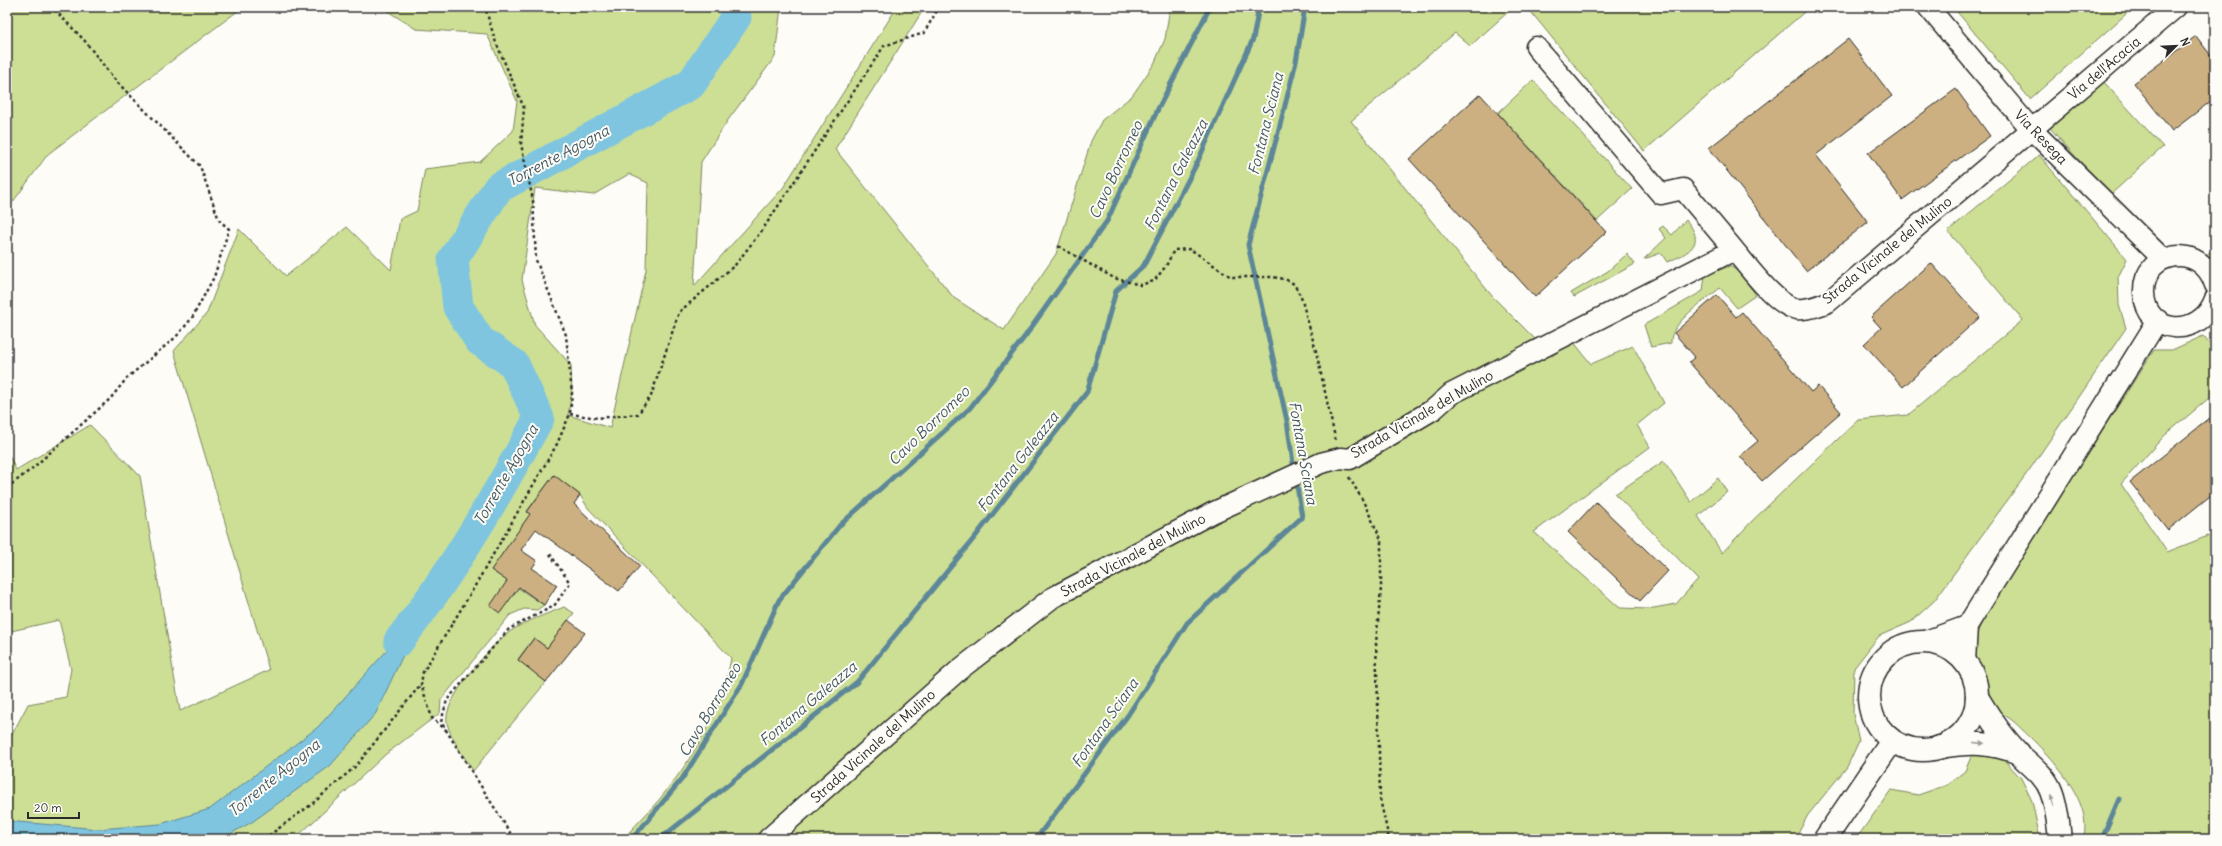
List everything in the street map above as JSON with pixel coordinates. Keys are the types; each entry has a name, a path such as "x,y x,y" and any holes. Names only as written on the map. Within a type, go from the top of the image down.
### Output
{"main road":[{"path":"2019,753 1998,745 1966,742 1924,750 1907,748 1892,741 1880,729 1871,713 1868,696 1871,678 1880,663 1892,651 1908,643 1926,641 1941,645 1954,652 1965,662 1972,672 1977,697 1989,718 2019,753 2038,770 2050,789 2057,816 2060,839"},
{"path":"1940,747 1955,740 1966,728 1974,713 1977,697"},
{"path":"1825,839 1892,741"}],"street":[{"name":"Via Resega","path":"1928,7 2031,129 2163,260"},
{"name":"Via dell'Acacia","path":"2031,129 2176,7"},
{"path":"1536,47 1661,194 1683,189 1734,250"},
{"name":"Strada Vicinale del Mulino","path":"768,839 959,670 1052,598 1212,513 1321,463 1341,458 1350,459 1434,409 1451,394 1734,250 1780,302 1796,309 1812,308 1828,302 2031,129"},
{"path":"2215,285 2212,276 2205,266 2196,260 2185,256 2174,256 2163,260 2152,269 2145,283 2146,304 2151,313 2158,320 2167,325 2182,327 2196,324 2210,324 2211,309 2215,298"},
{"path":"1965,662 1967,626 2158,320"},
{"path":"1926,641 1967,626"}],"path":[{"path":"7,488 34,467 110,399 127,378 176,337 192,318 214,277 229,229 219,220 200,166 115,80 84,40 52,7"},
{"path":"447,731 432,718 421,684 423,672 472,591 556,444 570,414 572,393 566,335 536,260 533,200 521,144 524,108 495,40 485,7"},
{"path":"570,414 598,418 638,414 651,396 679,312 735,265 758,235 884,46 924,33 939,7"},
{"path":"1058,246 1114,278 1140,285 1154,281 1166,266 1174,250 1190,249 1231,277 1286,279 1294,284 1301,297 1341,458 1381,539 1381,588 1376,643 1380,798 1389,839"},
{"path":"514,839 441,722 447,700 509,629 554,606 570,583 550,554"},
{"path":"264,839 312,804 356,766 421,684"}],"green space":[{"path":"7,7 243,7 48,154 7,210"},
{"path":"381,7 781,7 775,57 728,120 701,162 694,286 783,188 897,7 925,7 835,149 954,298 1004,330 1056,254 1091,141 1102,120 1132,96 1154,64 1165,39 1170,7 1511,7 1508,12 1470,46 1455,33 1351,121 1492,296 1552,356 1573,341 1591,364 1633,346 1664,403 1637,425 1650,447 1534,532 1620,608 1648,609 1676,604 1698,579 1615,494 1664,461 1691,502 1718,478 1727,492 1698,516 1722,553 1752,521 1858,420 1908,415 2023,320 1948,231 2039,155 2127,259 2118,277 2119,305 2126,328 2030,469 1934,601 1911,622 1879,636 1854,668 1853,714 1859,741 1847,767 1808,815 1795,839 623,839 665,793 699,742 716,709 731,658 588,508 580,495 554,475 527,511 540,522 491,570 544,605 537,610 524,609 510,615 441,700 440,713 386,754 300,834 289,839 7,839 7,744 28,704 66,697 71,669 59,620 7,632 7,451 16,470 90,425 140,476 180,711 269,670 174,351 207,313 239,229 286,276 347,227 391,270 400,219 417,211 425,169 480,162 513,131 517,101 487,34 416,29","holes":["629,174 648,183 646,270 610,428 568,415 572,393 571,365 535,325 522,280 535,188 593,195"]},
{"path":"1527,7 1810,7 1644,151"},
{"path":"1953,7 2134,7 2030,99"},
{"path":"1533,80 1632,189 1597,221 1498,113"},
{"path":"2102,80 2163,147 2110,195 2050,128"},
{"path":"1686,220 1695,235 1693,247 1682,255 1667,262 1661,253 1644,259 1666,238 1659,229 1663,226 1672,235"},
{"path":"2215,248 2215,269 2206,255"},
{"path":"1627,254 1635,264 1574,297 1571,293 1608,271"},
{"path":"1730,266 1739,272 1756,295 1737,308 1720,288 1682,320 1672,335 1671,343 1651,347 1644,325 1703,291 1705,275"},
{"path":"2203,336 2215,350 2215,393 2164,436 2121,484 2167,552 2208,536 2215,544 2215,839 2083,839 2085,823 2081,807 2074,790 2063,774 2037,744 2013,721 1993,708 1989,703 1976,667 1973,652 1974,642 1990,604 2154,350 2172,350"},
{"path":"564,607 574,613 547,648 534,638 518,659 546,682 473,771 455,742 447,723 447,714 459,689 488,652 504,636 525,623"},
{"path":"1974,750 2003,759 2021,778 2032,801 2039,834 2038,839 1856,839 1891,790 1918,795 1947,785 1965,771"}],"water":[{"path":"425,608 376,713 330,766 252,822 221,839 7,839 7,821 99,829 160,824 210,809 318,727"}],"building":[{"path":"2196,36 2215,61 2215,98 2172,131 2134,83"},
{"path":"1848,39 1892,96 1816,155 1868,222 1806,271 1709,148"},
{"path":"1956,89 1990,136 1902,200 1868,153"},
{"path":"1480,94 1606,232 1535,297 1409,159"},
{"path":"1931,263 1980,317 1903,387 1864,344 1881,328 1871,317"},
{"path":"1717,295 1736,317 1742,312 1811,392 1818,386 1841,412 1762,481 1740,456 1758,441 1689,362 1695,357 1674,333"},
{"path":"2215,414 2215,492 2168,530 2130,482"},
{"path":"554,475 580,495 574,504 640,566 619,591 536,529 521,550 537,561 532,568 557,585 544,605 519,587 500,613 490,606 507,581 491,570 530,514 527,512"},
{"path":"1596,502 1668,571 1640,601 1568,532"},
{"path":"568,620 585,633 546,682 518,660 534,638 547,648"}],"waterway":[{"name":"Torrente Agogna","path":"399,641 438,588 474,532 539,418 514,364 480,341 458,307 453,259 498,188 691,84 736,17 734,7"},
{"name":"Cavo Borromeo","path":"632,839 682,779 742,684 779,600 840,525 970,408 1026,335 1107,221 1157,111 1210,7"},
{"name":"Fontana Galeazza","path":"660,839 857,682 975,537 1087,392 1116,291 1144,265 1197,163 1253,39 1259,7"},
{"name":"Fontana Sciana","path":"1294,470 1287,421 1248,245 1296,62 1305,7"},
{"name":"Fontana Sciana","path":"1036,839 1128,715 1187,623 1302,517 1296,480"},
{"path":"2102,839 2119,799"}]}
